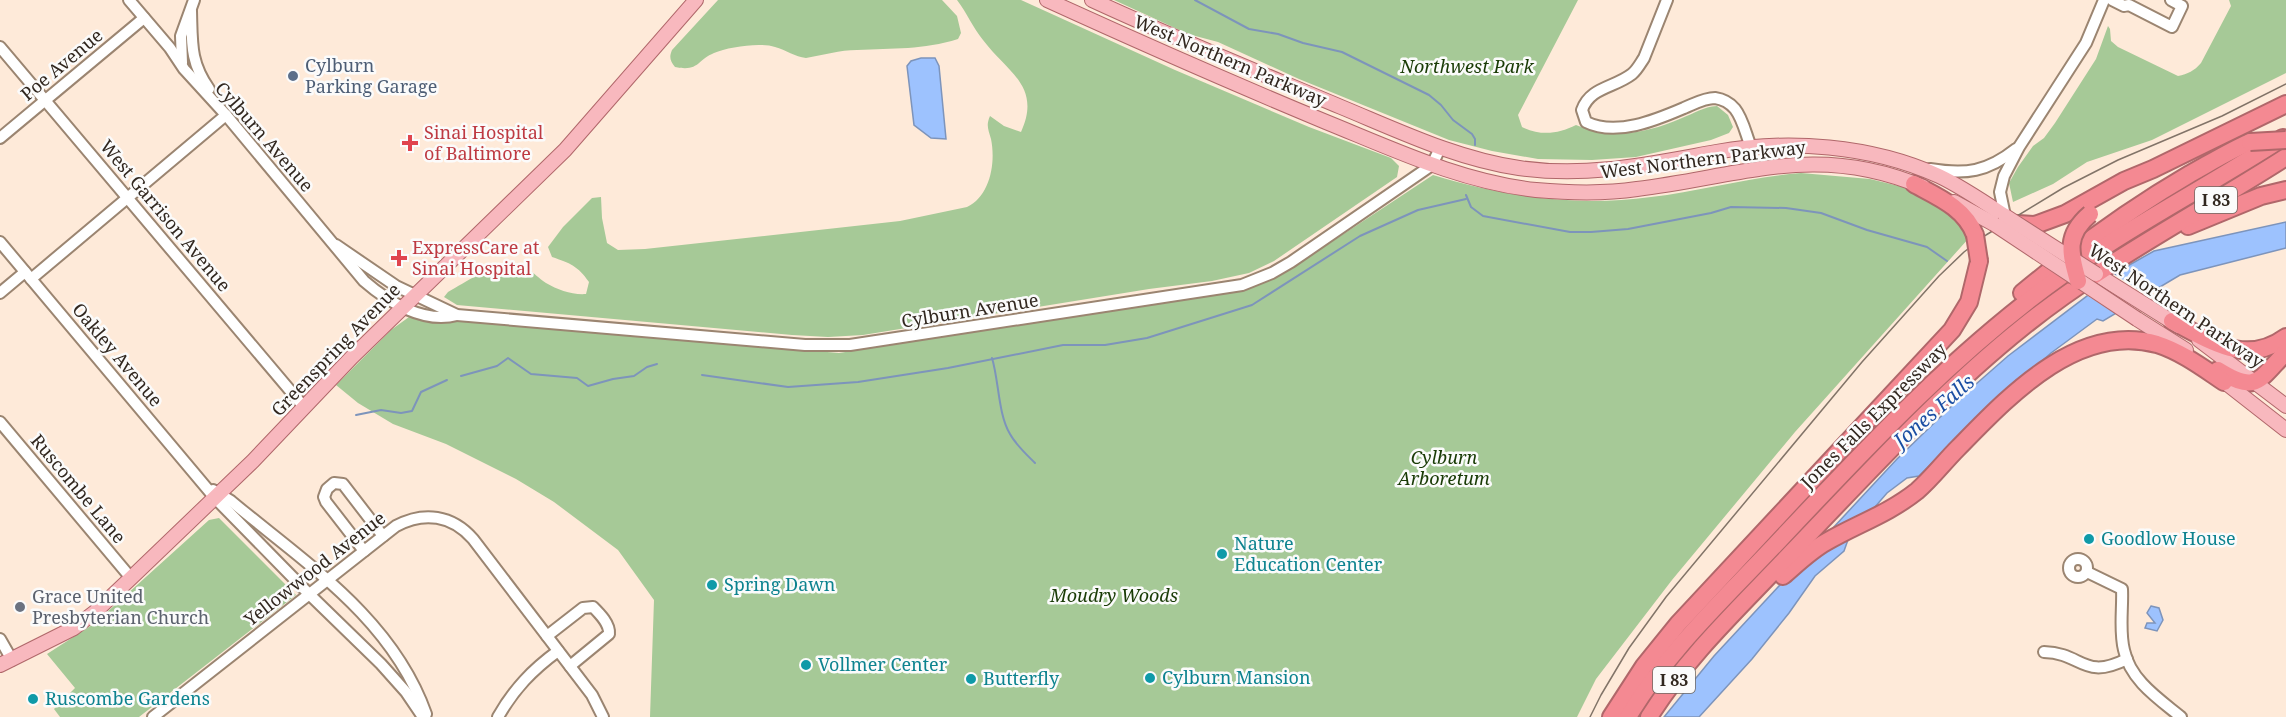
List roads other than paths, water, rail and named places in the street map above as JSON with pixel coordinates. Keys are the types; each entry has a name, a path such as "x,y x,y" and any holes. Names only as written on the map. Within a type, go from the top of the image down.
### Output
{"highway":[{"path":"2006,222 2035,225 2087,209 2153,169 2286,104"},
{"path":"1950,366 2006,308 2046,273 2143,202 2250,142 2286,138"},
{"name":"Jones Falls Expressway","path":"1628,717 1656,675 1690,634 1895,418 1950,366 2066,273 2126,233 2286,138"},
{"name":"Jones Falls Expressway","path":"1649,717 1671,684 1704,645 1908,431 1961,379 2050,307 2145,243 2286,157"},
{"path":"1611,717 1639,672 1672,631 1952,330 1969,302 1979,261 1975,233 1971,224 1954,206 1914,184"},
{"path":"2145,243 2261,196 2286,190"},
{"path":"2078,281 2071,244 2087,209"},
{"path":"2172,321 2226,347 2246,352 2265,349 2286,337"},
{"path":"1704,645 1802,559 1829,541 1886,513 1926,483 1977,429 2026,384 2056,362 2084,350 2118,341 2136,341 2157,344 2192,360 2224,382"},
{"path":"2189,352 2240,382 2250,384 2286,352"}],"main road":[{"name":"Greenspring Avenue","path":"6,662 74,628 95,612 131,578 414,296 565,150 696,0"},
{"name":"West Northern Parkway","path":"1047,0 1209,73 1432,165 1502,185 1584,193 1636,189 1794,164 1858,168 1888,174 2006,222 2072,258 2172,321 2286,406"},
{"name":"West Northern Parkway","path":"1092,0 1169,35 1440,148 1489,163 1516,168 1584,172 1631,168 1751,147 1795,146 1878,156 1908,165 1941,177 2006,222 2078,281 2189,352 2286,430"}],"street":[{"name":"Cylburn Avenue","path":"129,0 364,281 387,299 403,307 439,318 458,315 830,347 1242,285 1272,273 1291,262 1432,165"},
{"path":"1667,0 1644,58 1632,73 1588,98 1582,110 1586,122 1601,127 1617,128 1662,117 1699,101 1722,99 1740,116 1751,147"},
{"path":"2006,222 2001,199 2001,184 2019,147 2086,43 2104,0"},
{"path":"2112,0 2124,6 2130,3 2172,27 2182,6 2171,0"},
{"path":"183,64 181,36 193,5"},
{"path":"0,293 28,275 128,198 226,115 196,68 193,5"},
{"name":"Poe Avenue","path":"0,138 144,18"},
{"name":"West Garrison Avenue","path":"0,47 304,407"},
{"name":"Cylburn Avenue","path":"183,64 205,82"},
{"path":"1908,165 1938,170 1978,171 1996,164 2019,147"},
{"path":"1432,165 1440,148"},
{"name":"Oakley Avenue","path":"0,242 215,493"},
{"name":"Cylburn Avenue","path":"336,245 414,296 458,315"},
{"name":"Ruscombe Lane","path":"0,422 131,578"},
{"path":"364,551 326,502 324,497 327,489 334,483 343,484 383,536"},
{"path":"215,493 327,580 360,609 395,654 414,686 427,717"},
{"path":"215,493 309,594 387,671 406,692 423,717"},
{"name":"Yellowwood Avenue","path":"153,717 396,526 416,517 437,517 457,525 473,539 592,695 603,717"},
{"path":"2087,572 2122,589 2122,637 2127,659 2142,683 2181,717"},
{"path":"547,636 587,606 596,611 608,626 609,634 606,638 570,666"},
{"path":"0,639 6,662"},
{"path":"498,717 521,682 558,651"},
{"path":"2044,652 2061,652 2089,668 2108,667 2127,659"}],"water":[{"path":"935,58 939,66 946,139 931,138 914,125 907,66 911,61"},
{"name":"Jones Falls","path":"2286,222 2286,248 2180,275 2103,321 2097,319 2051,353 1964,431 1919,476 1907,478 1887,493 1849,537 1844,551 1815,576 1752,659 1699,717 1664,717 1714,656 1897,459 1959,399 2008,356 2124,268 2154,251"},
{"path":"2151,606 2159,608 2163,620 2157,631 2145,628 2147,623 2155,623 2147,613"}],"waterway":[{"path":"1195,0 1249,29 1278,34 1303,43 1342,52 1429,95 1453,120 1472,134 1475,145"},
{"path":"1466,195 1471,207 1483,216 1570,232 1628,229 1731,207 1786,208 1821,213 1867,230 1927,247 1947,261"},
{"path":"702,375 788,387 858,382 948,368 1063,345 1105,345 1147,338 1252,305 1360,236 1418,210 1466,199"},
{"path":"461,376 497,366 508,358 531,374 577,378 588,386 634,376 647,367 657,364"},
{"path":"992,358 1006,426 1015,442 1035,463"},
{"path":"356,415 381,410 401,413 412,411 421,392 447,380"}],"tram line":[{"path":"1590,717 1629,648 1666,597 1862,362 1939,276 1964,252 1986,235 2063,188 2118,160 2222,116 2286,84"}],"place":[{"name":"Cylburn Parking Garage","path":"293,76"},
{"name":"Sinai Hospital of Baltimore","path":"410,143"},
{"name":"ExpressCare at Sinai Hospital","path":"399,258"},
{"name":"Goodlow House","path":"2089,539"},
{"name":"Nature Education Center","path":"1222,554"},
{"name":"Spring Dawn","path":"712,585"},
{"name":"Grace United Presbyterian Church","path":"20,607"},
{"name":"Vollmer Center","path":"806,665"},
{"name":"Cylburn Mansion","path":"1150,678"},
{"name":"Butterfly","path":"971,679"},
{"name":"Ruscombe Gardens","path":"33,699"}],"park label":[{"name":"Northwest Park","path":"1467,67"},
{"name":"Cylburn Arboretum","path":"1444,468"},
{"name":"Moudry Woods","path":"1114,596"}]}
